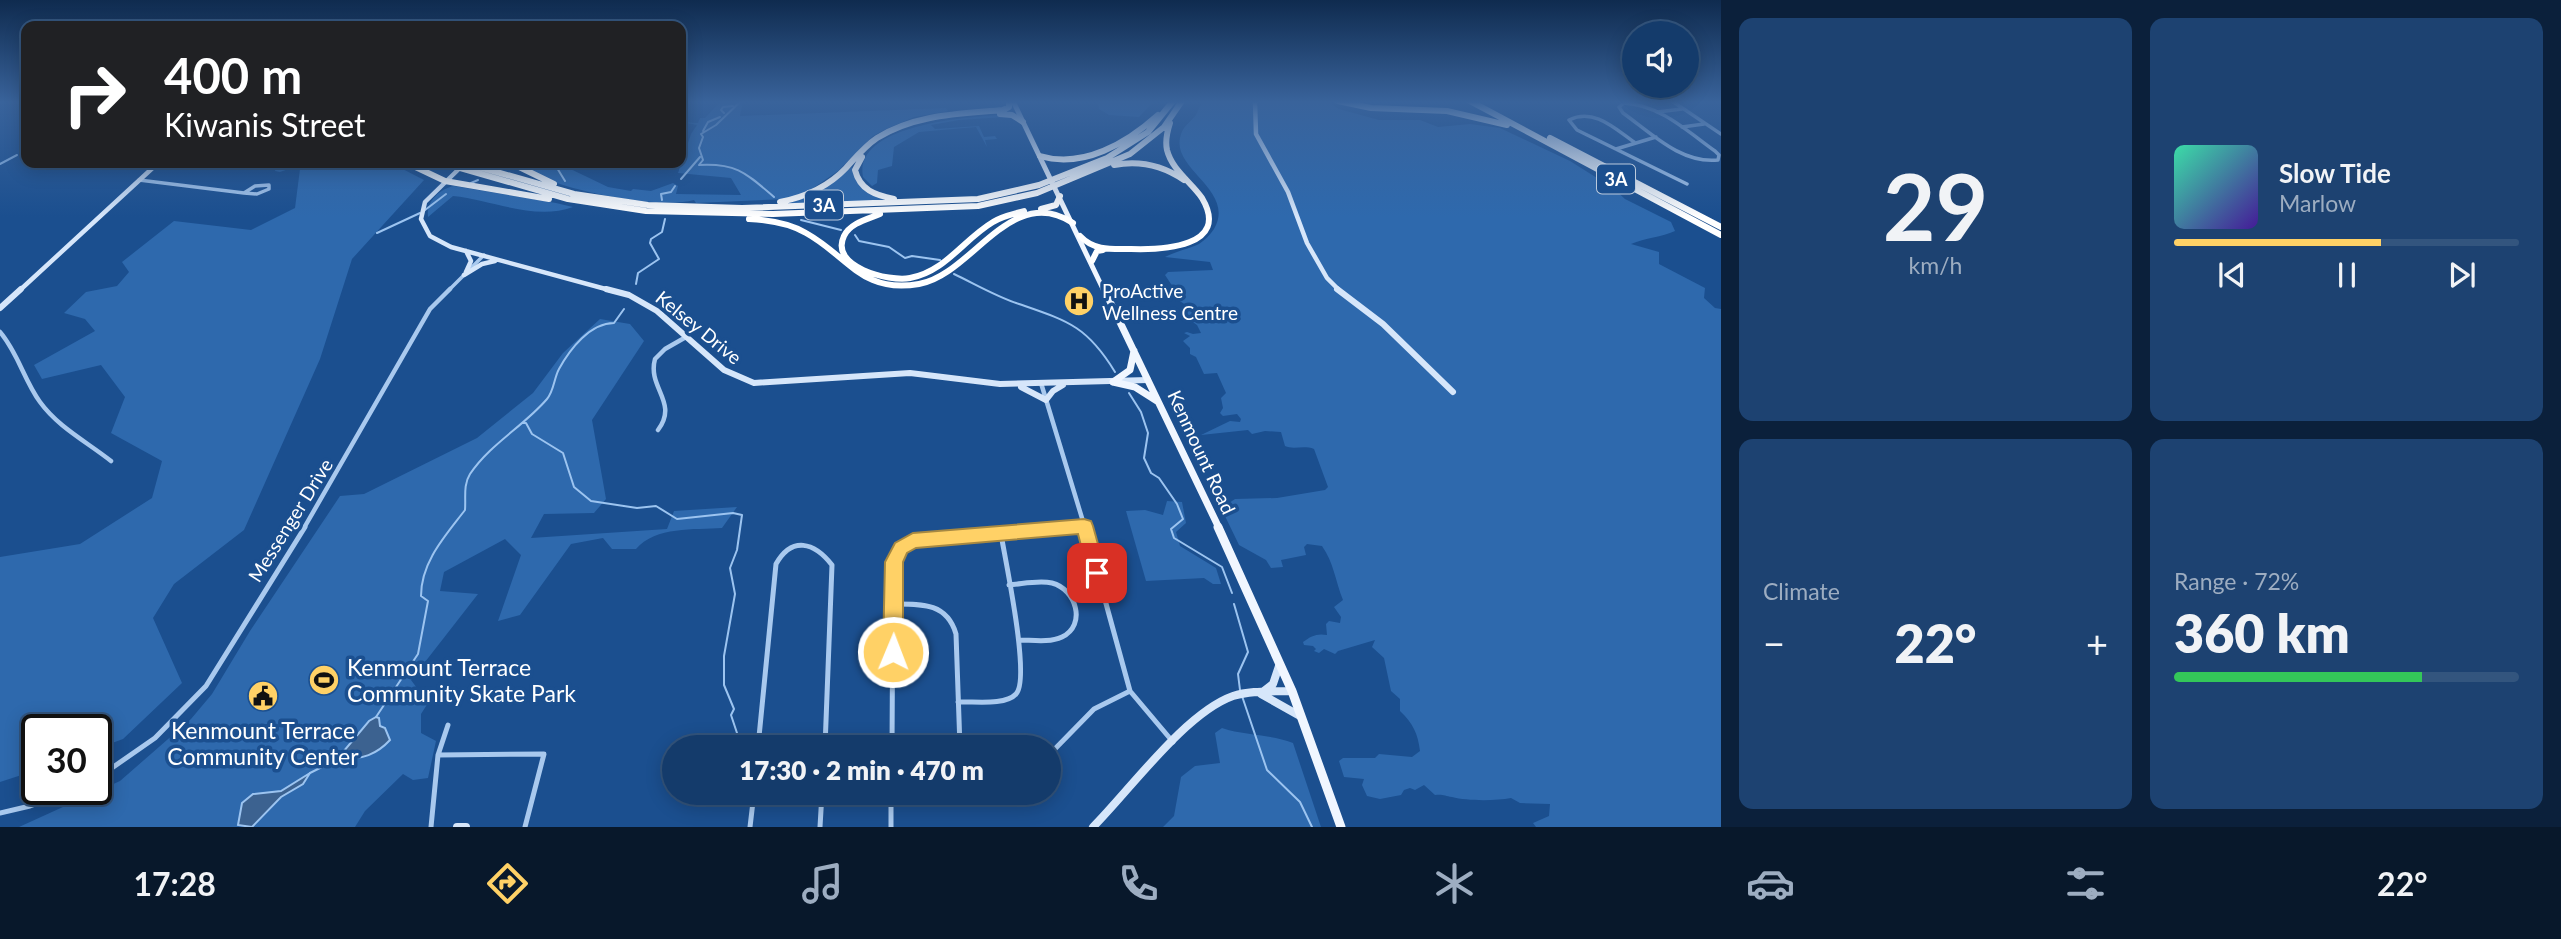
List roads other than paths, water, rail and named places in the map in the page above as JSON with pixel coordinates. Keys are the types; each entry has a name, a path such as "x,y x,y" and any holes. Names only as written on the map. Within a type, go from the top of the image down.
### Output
{"highway":[{"path":"724,208 770,204 803,196 831,181 876,140"},
{"path":"882,140 858,162 855,170 857,179 867,190 886,198 925,202"},
{"path":"1040,156 1049,160 1068,161 1102,150 1121,140"},
{"name":"3A","path":"473,169 583,202 646,211 711,215 904,210 997,203 1066,178 1138,140"},
{"name":"3A","path":"1066,178 1101,168 1137,150 1150,140"},
{"path":"1080,236 1095,248 1168,249 1195,240 1206,229 1209,215 1197,192 1168,153 1167,140"},
{"name":"3A","path":"1554,140 1720,227"},
{"name":"3A","path":"1543,141 1721,235"},
{"path":"1101,168 1129,163 1159,167 1177,175 1197,192"},
{"path":"418,168 445,181 520,195 583,202"},
{"name":"3A","path":"468,168 594,198 648,205 724,208 925,202 992,197 1041,188"},
{"path":"521,168 549,182 594,198"},
{"path":"904,210 871,216 852,226 842,241 842,249 852,265 860,271 884,279 921,278 939,268 1000,218 1051,207 1060,196"},
{"path":"711,215 771,221 794,228 817,240 858,276 874,283 899,286 924,283 945,274 999,226 1016,218 1059,214 1073,223"},
{"path":"1689,218 1721,242"},
{"path":"1092,261 1097,251 1113,249"}],"main road":[{"name":"Kenmount Road","path":"1032,140 1160,404 1280,662 1341,827"},
{"path":"1259,140 1288,192 1307,243 1327,278 1383,324 1454,391"},
{"path":"0,308 152,168"},
{"path":"445,181 459,168"},
{"name":"Kelsey Drive","path":"445,181 425,202 421,219 423,226 437,240 629,295 657,311 724,370 754,383 910,373 1013,384 1148,380"},
{"path":"464,275 471,261 465,250"},
{"path":"464,275 486,262 504,260"},
{"path":"1113,382 1130,370 1134,351"},
{"path":"1113,382 1141,390 1160,404"},
{"path":"1013,384 1046,400 1053,391 1067,383"},
{"path":"1259,693 1273,684 1280,662"},
{"path":"1093,827 1208,710 1241,695 1292,691"},
{"path":"1259,693 1302,718"},
{"path":"457,827 466,827"}],"street":[{"path":"1597,140 1687,184"},
{"path":"1630,140 1634,142"},
{"path":"1616,149 1643,140"},
{"path":"1662,140 1692,159 1708,162 1718,160 1716,151 1699,140"},
{"path":"139,180 244,193 264,193 269,189 269,185 254,186 244,193"},
{"name":"Messenger Drive","path":"112,769 148,746 182,716 206,686 332,483 430,309 484,255"},
{"path":"0,332 17,352 34,394 54,417 111,461"},
{"path":"658,430 666,422 668,414 652,367 663,351 686,337"},
{"path":"1041,383 1130,691 1174,743"},
{"path":"892,735 894,562 905,544 913,540 1084,526"},
{"path":"958,702 1003,701 1017,694 1023,678 1001,534"},
{"path":"759,735 776,564 785,550 804,544 825,554 832,565 825,735"},
{"path":"1009,585 1051,583 1070,594 1075,605 1077,621 1071,631 1060,638 1018,640"},
{"path":"894,604 936,607 950,617 956,634 959,735"},
{"path":"1061,742 1088,714 1130,691"},
{"path":"431,827 438,755 448,725"},
{"path":"438,755 544,754 525,827"},
{"path":"0,813 33,805"},
{"path":"750,827 753,805"},
{"path":"820,827 821,805"},
{"path":"891,805 891,827"}],"waterway":[{"path":"702,140 699,148 703,160 699,165 723,166 740,171 774,197"},
{"path":"0,164 17,155"},
{"path":"681,179 700,157"},
{"path":"557,168 565,181"},
{"path":"471,183 478,180"},
{"path":"662,200 661,194 671,192 675,186"},
{"path":"425,210 446,194"},
{"path":"377,233 420,213"},
{"path":"636,284 638,273 659,259 650,243 651,239 662,232 665,219"},
{"path":"801,220 841,230"},
{"path":"855,235 859,241 889,247 905,258 912,256 940,260"},
{"path":"954,274 1003,298 1051,315 1075,327 1095,344 1115,372"},
{"path":"376,717 418,654 428,601 421,596 425,572 436,550 465,510 466,487 470,474 487,453 547,399 559,369 582,338 597,327 614,323 624,309"},
{"path":"1129,393 1141,412 1148,433 1144,458 1151,473 1159,478 1177,504 1183,519 1171,529 1174,538 1222,567 1232,593"},
{"path":"523,423 526,423 532,434 563,453 574,487 591,501 637,508 656,506 677,519 733,513 742,515 737,550 730,568 735,594 724,656 724,685 734,709 731,715 737,733"},
{"path":"1234,604 1248,652 1238,674 1240,690"},
{"path":"1242,696 1267,770 1300,802 1312,827"},
{"path":"310,773 344,756"}],"place":[{"name":"ProActive Wellness Centre","path":"1079,301"},
{"name":"Kenmount Terrace Community Skate Park","path":"324,680"},
{"name":"Kenmount Terrace Community Center","path":"263,696"}]}
